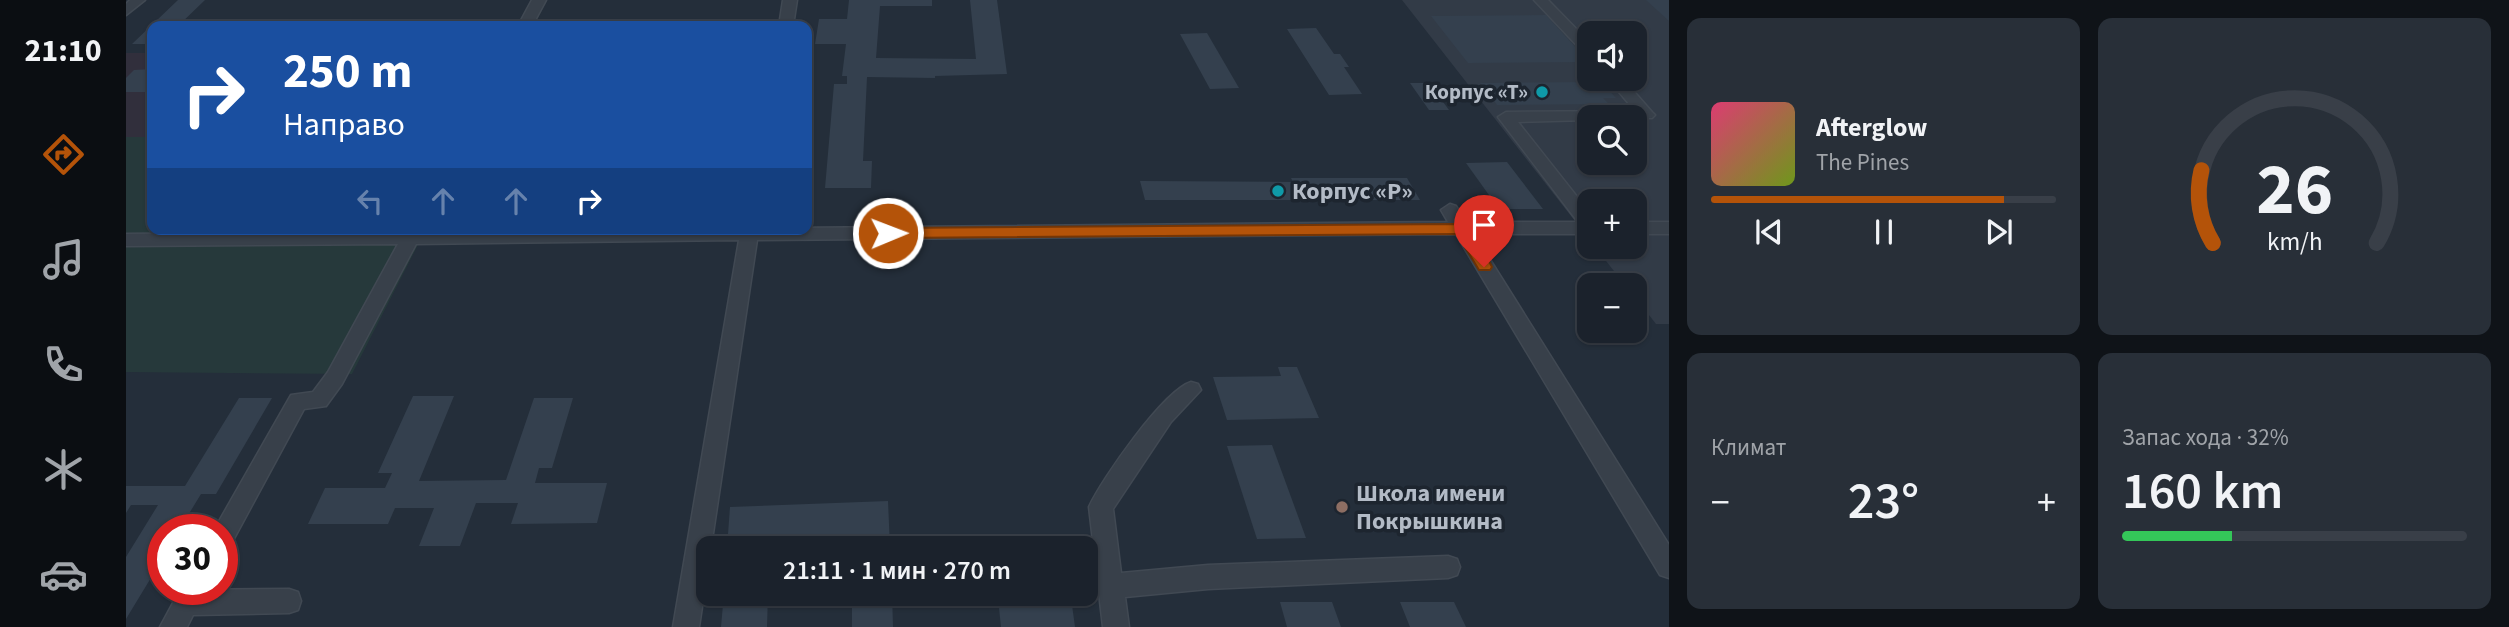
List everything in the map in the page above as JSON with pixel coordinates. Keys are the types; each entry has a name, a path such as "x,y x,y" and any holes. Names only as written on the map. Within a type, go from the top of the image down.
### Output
{"street":[{"path":"126,10 138,0"},
{"path":"528,21 539,0"},
{"path":"787,21 790,0"},
{"path":"1541,0 1577,38"},
{"path":"1577,210 1506,117 1647,115 1626,91"},
{"path":"1450,210 1669,567"},
{"path":"812,232 1577,226"},
{"path":"1647,228 1669,228"},
{"path":"126,240 499,235"},
{"path":"686,627 750,235"},
{"path":"235,514 298,401 319,400 335,377 415,236"},
{"path":"1116,627 1101,507 1163,416 1191,390"},
{"path":"1112,586 1208,577 1448,568"},
{"path":"238,598 289,601"},
{"path":"173,627 185,605"}],"shaded area":[{"path":"1402,0 1669,0 1669,324 1656,324 1647,312 1647,273 1616,273 1604,259 1647,259 1647,189 1577,189 1577,224"},
{"path":"126,53 147,53 147,137 126,137"},
{"path":"126,137 147,137 147,235 423,235 352,374 126,372"}],"building":[{"path":"178,0 205,0 183,21 156,21"},
{"path":"849,0 932,0 932,6 880,6 876,58 976,59 970,0 997,0 1007,74 935,78 867,77 863,161 872,161 871,188 825,188 834,84 847,84 847,76 842,76 846,44 815,44 819,19 847,19"},
{"path":"1646,0 1669,0 1669,21"},
{"path":"1546,15 1577,49 1577,62 1468,63 1431,16"},
{"path":"1316,28 1334,54 1340,54 1349,67 1344,67 1362,94 1329,95 1287,29"},
{"path":"147,30 147,44 132,44"},
{"path":"1207,33 1239,88 1210,89 1180,34"},
{"path":"147,69 147,92 126,92 126,78 134,70"},
{"name":"Корпус «Т»","path":"1577,82 1577,91 1610,91 1616,98 1603,98 1609,104 1497,105 1492,98 1478,98 1468,85 1482,85 1480,83"},
{"path":"1410,83 1429,83 1449,110 1429,110"},
{"path":"1507,162 1543,209 1499,209 1466,163"},
{"name":"Корпус «Р»","path":"1291,178 1407,178 1420,200 1145,200 1140,181 1293,182"},
{"path":"1278,367 1297,367 1319,418 1227,420 1213,377 1281,376"},
{"path":"413,396 454,396 419,481 506,480 534,398 573,398 552,468 539,468 535,483 607,483 597,523 511,524 518,503 476,503 460,546 419,546 434,508 395,508 388,524 308,524 325,488 385,488 392,473 378,473"},
{"path":"239,398 272,398 216,494 201,494 189,514 152,514 158,505 131,505 126,513 126,486 185,486"},
{"path":"1272,445 1306,538 1257,539 1227,446"},
{"path":"888,501 889,536 728,536 730,507"},
{"path":"147,523 147,584 126,619 126,557"},
{"path":"1280,602 1332,602 1341,627 1287,627"},
{"path":"1400,602 1454,602 1466,627 1410,627"},
{"path":"723,606 768,606 767,627 721,627"},
{"path":"852,606 892,606 893,627 852,627"},
{"path":"1072,606 1075,627 1001,627 999,608"}],"place":[{"name":"Корпус «Т»","path":"1542,92"},
{"name":"Корпус «Р»","path":"1278,191"},
{"name":"Школа имени Покрышкина","path":"1342,507"}],"route":[{"path":"888,233 1461,229 1484,267"}]}
